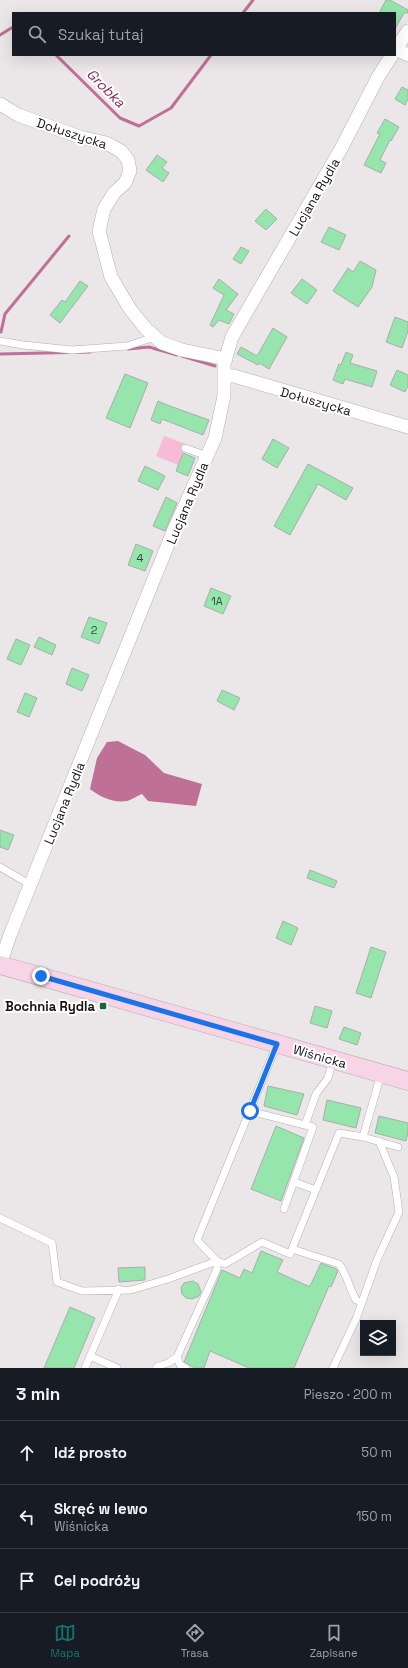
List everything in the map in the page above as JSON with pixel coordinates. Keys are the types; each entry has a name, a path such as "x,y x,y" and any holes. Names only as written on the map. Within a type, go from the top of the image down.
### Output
{"main road":[{"name":"Wiśnicka","path":"0,965 408,1081"}],"street":[{"name":"Lucjana Rydla","path":"396,48 408,30"},
{"path":"396,52 408,55"},
{"name":"Lucjana Rydla","path":"0,965 10,936 174,532 215,438 224,396 226,359 232,337 342,147 378,77 391,56"},
{"name":"Dołuszycka","path":"0,104 18,115 80,137 106,143 121,151 128,160 130,170 125,183 114,193 104,209 99,231 111,277 130,309 146,329 162,343 182,350 226,359"},
{"name":"Dołuszycka","path":"224,376 234,376 408,427"}],"lane":[{"path":"0,341 72,350 128,346 155,337"},
{"path":"185,448 207,456"},
{"path":"0,867 31,885"},
{"path":"277,1044 197,1240 217,1261 225,1264 262,1242 290,1254 339,1133 379,1141 398,1147"},
{"path":"305,1125 316,1094 328,1078 333,1059"},
{"path":"363,1138 382,1073"},
{"path":"250,1111 314,1127 284,1209"},
{"path":"333,1368 362,1302 377,1260 399,1212 394,1177 379,1141"},
{"path":"294,1182 316,1190"},
{"path":"0,1218 52,1243 57,1282 82,1291 119,1289 131,1290 168,1280 217,1261"},
{"path":"292,1249 339,1264 344,1270 347,1282 356,1300 362,1302"},
{"path":"156,1368 177,1357 217,1269 217,1261"},
{"path":"85,1368 119,1289"},
{"path":"90,1356 117,1368"},
{"path":"177,1357 180,1366 186,1368"}],"shaded area":[{"path":"164,436 186,444 178,465 156,456"},
{"path":"118,741 145,755 164,773 202,784 196,806 148,801 142,794 127,801 117,801 102,797 90,789 97,758 107,742"}],"building":[{"path":"386,0 390,0 408,10 408,13 404,13 396,27 396,12 380,12"},
{"path":"402,87 408,90 408,99 405,105 395,99"},
{"path":"385,119 399,127 391,141 390,140 380,160 386,163 381,173 364,165 380,134 377,133"},
{"path":"157,155 167,162 162,168 169,173 163,182 146,170"},
{"path":"266,209 277,219 266,230 255,221"},
{"path":"329,227 346,235 339,250 321,242"},
{"path":"241,247 249,251 241,264 233,259"},
{"path":"360,261 376,270 372,287 358,307 333,291 348,268 353,272"},
{"path":"219,279 238,294 226,310 234,314 229,324 219,320 213,327 210,325 224,295 213,288"},
{"path":"302,279 317,290 307,304 291,293"},
{"path":"80,281 88,286 60,323 50,315 62,300 65,302"},
{"path":"395,317 408,322 408,331 402,348 386,342"},
{"path":"273,328 287,337 269,369 237,354 241,347 257,356"},
{"path":"346,352 353,355 350,363 377,371 372,387 345,379 343,384 333,380 339,364 341,365"},
{"path":"397,370 408,375 408,386 405,392 390,385"},
{"path":"125,374 148,383 130,428 106,418"},
{"path":"158,401 209,420 203,435 162,419 160,424 151,420"},
{"path":"273,439 289,448 277,468 262,459"},
{"path":"183,453 195,458 188,476 176,471"},
{"path":"308,464 353,488 346,500 318,484 290,535 274,526"},
{"path":"145,466 165,476 158,490 138,481"},
{"path":"166,497 177,503 165,531 153,526"},
{"path":"136,544 153,551 145,571 128,565"},
{"path":"211,588 231,596 223,614 204,606"},
{"path":"89,617 107,623 99,644 81,637"},
{"path":"39,637 56,645 52,655 34,647"},
{"path":"16,639 30,645 21,665 7,659"},
{"path":"72,668 89,675 82,691 66,684"},
{"path":"222,690 240,698 234,710 217,701"},
{"path":"25,693 37,698 29,717 17,712"},
{"path":"0,830 14,835 8,850 0,847"},
{"path":"310,870 337,881 334,888 307,878"},
{"path":"283,921 298,928 291,945 276,938"},
{"path":"371,947 386,952 371,998 356,993"},
{"path":"315,1006 332,1011 327,1028 310,1023"},
{"path":"344,1027 361,1033 357,1045 339,1039"},
{"path":"268,1086 304,1094 297,1115 264,1106"},
{"path":"327,1100 361,1108 356,1128 323,1120"},
{"path":"379,1116 408,1123 406,1141 375,1133"},
{"path":"276,1126 304,1138 281,1201 251,1189"},
{"path":"261,1251 283,1260 277,1272 308,1286 310,1286 321,1263 338,1271 331,1287 329,1286 294,1368 249,1368 210,1351 204,1368 195,1368 184,1362 222,1270 240,1278 244,1269 252,1273"},
{"path":"145,1267 145,1280 119,1282 118,1268"},
{"path":"193,1281 198,1284 201,1292 199,1296 192,1299 186,1298 182,1294 181,1288 184,1283"},
{"path":"70,1307 95,1318 74,1368 44,1368"}],"waterway":[{"name":"Grobka","path":"244,12 253,0"},
{"name":"Grobka","path":"0,35 12,28"},
{"name":"Grobka","path":"57,56 120,118 139,126 171,108 210,56"},
{"path":"1,332 5,314 69,236"},
{"path":"128,349 149,347 177,355"},
{"path":"0,354 90,352"},
{"path":"182,356 215,366"}],"place":[{"name":"Bochnia Rydla","path":"103,1006"}],"route":[{"path":"41,976 277,1044 250,1111"}]}
